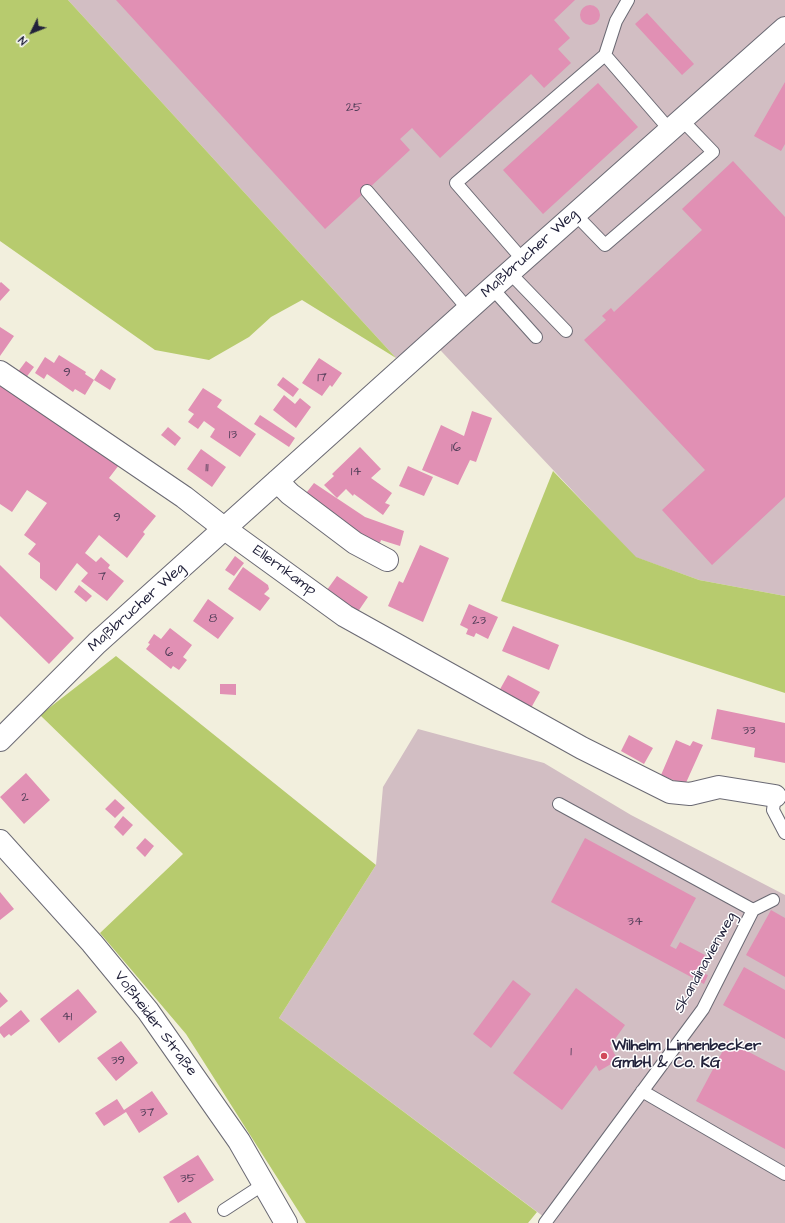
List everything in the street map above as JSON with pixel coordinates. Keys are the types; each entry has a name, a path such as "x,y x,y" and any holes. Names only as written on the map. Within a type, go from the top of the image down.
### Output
{"street":[{"name":"Maßbrucher Weg","path":"0,740 97,643 516,266 785,28"},
{"name":"Ellernkamp","path":"0,372 184,497 225,529 346,616 582,748 670,792 690,794 719,787 775,796"},
{"path":"277,481 290,494 355,543 387,560"},
{"name":"Voßheider Straße","path":"0,841 92,943 148,1011 239,1141 286,1223"}],"lane":[{"path":"566,331 516,266 456,183 605,55 616,21 628,0"},
{"path":"575,214 605,245 713,152 675,124 605,55"},
{"path":"367,191 468,309"},
{"path":"492,288 536,338"},
{"path":"775,796 773,810 785,833"},
{"path":"559,804 753,910"},
{"name":"Skandinavienweg","path":"545,1223 703,1009 753,910 773,900"},
{"path":"642,1091 785,1174"},
{"path":"224,1210 264,1184"}],"shaded area":[{"path":"68,0 785,0 785,596 699,580 635,557 427,336 396,358"},
{"path":"418,729 544,763 631,815 785,895 785,1223 552,1223 279,1018 376,865 383,787"}],"green space":[{"path":"0,0 68,0 396,358 302,300 271,317 249,337 209,360 155,350 0,241"},
{"path":"553,471 636,557 699,580 785,596 785,693 501,601"},
{"path":"116,656 376,865 279,1018 537,1212 528,1223 306,1223 186,1034 100,933 183,854 40,715"}],"building":[{"path":"116,0 575,0 554,20 570,38 558,49 571,63 544,88 531,74 440,158 412,128 400,139 410,150 325,229"},
{"path":"590,5 597,8 600,15 597,22 590,25 583,22 580,15 583,8"},
{"path":"647,13 694,64 682,75 635,24"},
{"path":"785,82 785,144 781,151 754,136"},
{"path":"598,83 638,127 543,214 503,170"},
{"path":"733,161 785,217 785,497 712,565 662,510 705,470 584,340 606,320 602,316 611,308 614,312 702,230 682,209"},
{"path":"1,282 10,290 0,301 0,283"},
{"path":"0,327 14,336 0,356"},
{"path":"59,355 86,372 85,374 94,380 85,395 75,389 73,392 47,374 44,379 35,373 45,357 54,363"},
{"path":"319,358 342,373 332,387 330,385 322,396 302,383"},
{"path":"26,361 34,367 25,379 17,373"},
{"path":"101,369 116,379 110,390 94,380"},
{"path":"283,377 299,389 293,397 277,385"},
{"path":"0,384 119,465 109,478 156,516 143,532 145,534 127,558 99,535 85,553 96,562 101,557 110,565 108,568 124,581 107,601 81,581 88,573 77,563 56,591 40,578 40,563 28,554 36,544 24,535 47,503 27,490 12,512 0,504"},
{"path":"203,388 222,400 217,407 256,434 240,457 210,437 215,429 204,421 198,429 188,422 194,414 188,410"},
{"path":"284,395 295,404 300,398 311,407 296,428 273,410"},
{"path":"472,411 492,418 476,462 470,460 458,485 422,470 441,425 464,436"},
{"path":"260,415 295,438 289,447 254,424"},
{"path":"168,427 181,438 175,446 161,435"},
{"path":"360,447 381,469 371,478 392,493 385,503 390,505 383,515 354,494 353,496 346,489 337,498 324,485 334,476 332,474"},
{"path":"201,449 226,467 212,487 187,469"},
{"path":"408,466 433,477 424,496 399,486"},
{"path":"314,483 365,517 404,531 400,546 381,540 380,543 350,530 303,497"},
{"path":"420,545 449,558 423,622 388,606 399,581 403,583"},
{"path":"235,556 244,563 234,576 225,570"},
{"path":"0,565 74,638 49,664 0,616"},
{"path":"243,567 268,585 269,589 264,594 270,598 260,611 228,589"},
{"path":"337,576 368,597 355,616 324,594"},
{"path":"79,585 92,596 86,602 74,592"},
{"path":"208,599 234,618 218,639 193,621"},
{"path":"469,604 498,617 488,639 476,633 474,637 466,634 468,629 460,625"},
{"path":"513,626 559,645 549,670 502,651"},
{"path":"170,628 192,645 183,657 187,660 179,670 173,666 171,669 146,649 154,634 161,639"},
{"path":"508,675 540,692 531,708 499,691"},
{"path":"220,684 236,684 236,695 220,694"},
{"path":"717,709 785,723 785,763 754,757 755,748 711,739"},
{"path":"629,735 653,748 644,764 621,751"},
{"path":"676,740 690,746 693,741 703,745 685,785 661,775"},
{"path":"26,773 50,800 24,824 0,797"},
{"path":"115,799 125,808 115,818 105,809"},
{"path":"123,816 133,825 123,836 114,827"},
{"path":"145,838 154,846 145,857 136,848"},
{"path":"585,838 696,898 670,946 676,949 680,942 705,955 693,978 551,902"},
{"path":"0,892 14,909 0,920"},
{"path":"771,910 785,918 785,977 746,955"},
{"path":"744,967 785,990 785,1039 723,1005"},
{"path":"705,974 708,975 704,984 700,982"},
{"path":"513,980 531,994 491,1048 473,1034"},
{"path":"576,988 625,1025 610,1046 618,1060 599,1071 596,1065 562,1110 513,1073"},
{"path":"78,989 97,1012 59,1043 40,1019"},
{"path":"0,992 8,1001 0,1008"},
{"path":"21,1010 30,1021 11,1036 9,1034 4,1038 0,1033 0,1027"},
{"path":"121,1041 138,1063 116,1081 97,1058"},
{"path":"728,1041 785,1071 785,1149 696,1101"},
{"path":"152,1091 168,1114 139,1133 126,1112 104,1126 95,1113 117,1099 124,1110"},
{"path":"198,1155 214,1180 178,1203 163,1177"},
{"path":"185,1212 192,1223 169,1222"}],"place":[{"name":"Wilhelm Linnenbecker GmbH & Co. KG","path":"604,1056"}]}
